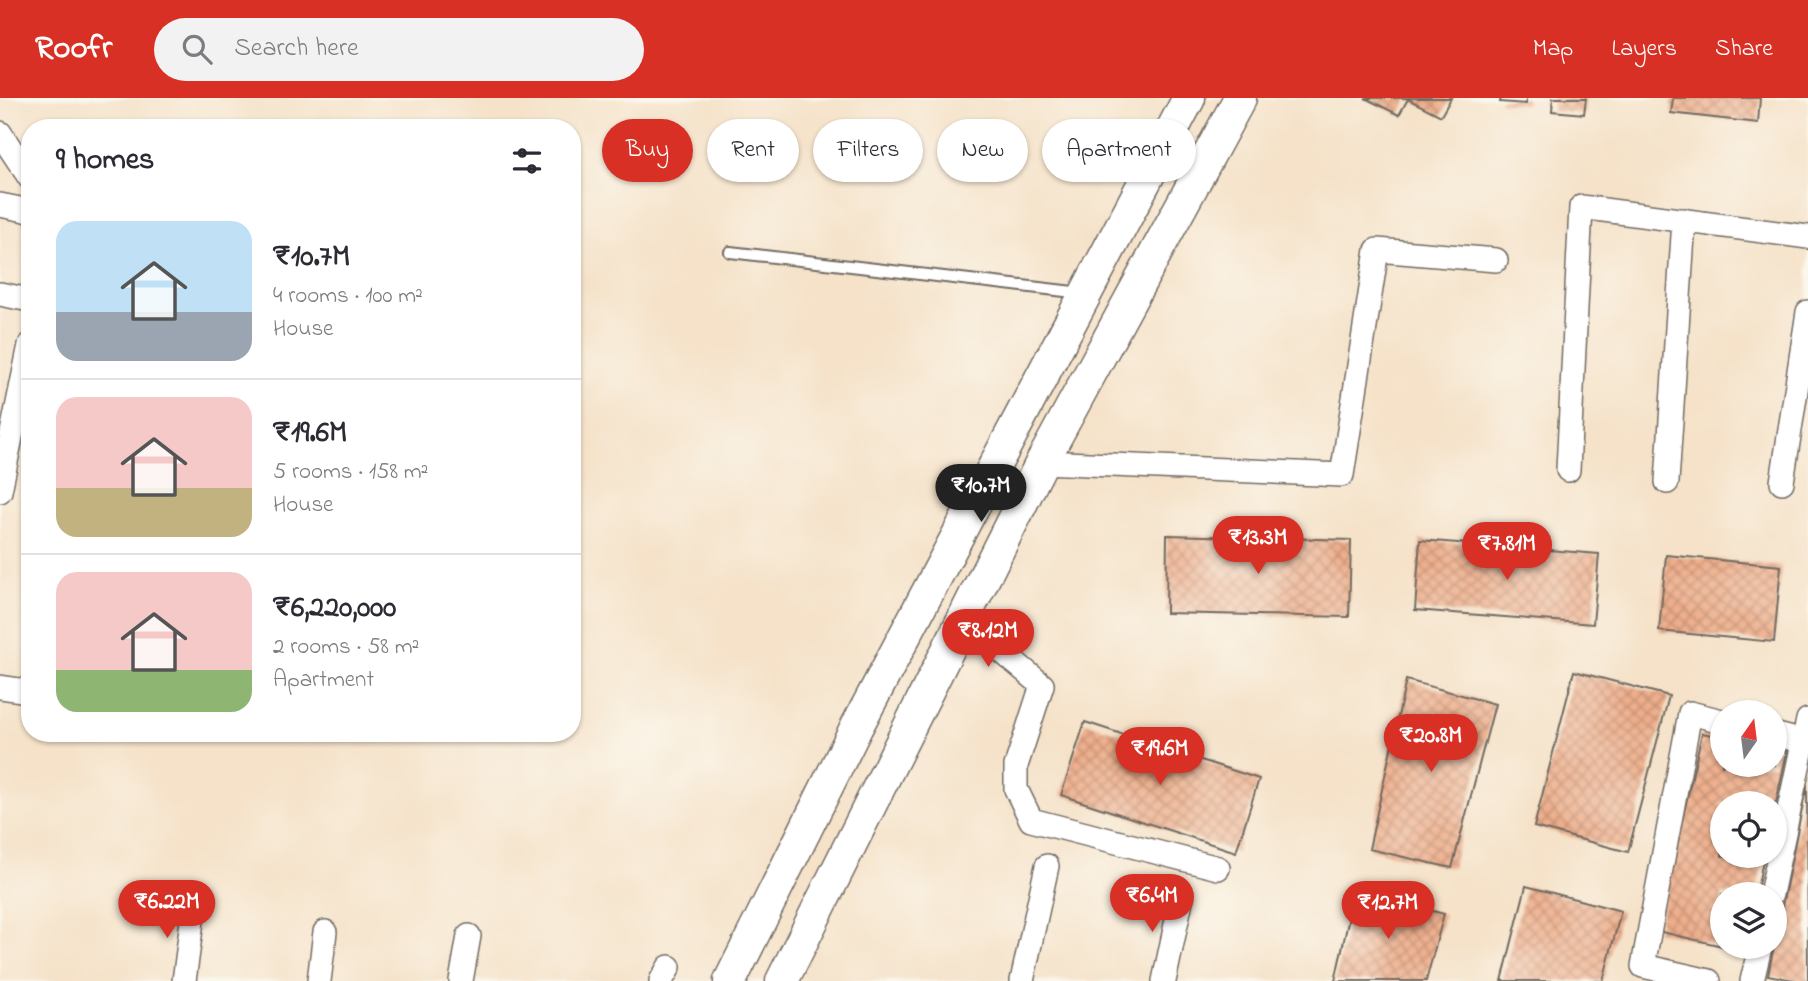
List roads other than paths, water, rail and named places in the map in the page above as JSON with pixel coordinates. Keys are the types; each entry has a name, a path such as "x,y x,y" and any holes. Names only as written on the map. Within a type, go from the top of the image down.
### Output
{"street":[{"path":"730,981 856,727 1189,98"},
{"path":"782,981 1042,462 1240,98"},
{"path":"0,133 21,164"},
{"path":"0,205 21,209"},
{"path":"1568,470 1581,207 1808,237"},
{"path":"1667,482 1684,220"},
{"path":"1042,462 1342,475 1377,250 1496,260"},
{"path":"0,294 21,298"},
{"path":"1782,482 1808,312"},
{"path":"0,491 21,389"},
{"path":"963,619 1042,685 1016,766 1016,789 1031,820 1218,868"},
{"path":"1709,981 1643,966 1690,713 1710,718"},
{"path":"1774,882 1806,735 1787,734"},
{"path":"1021,981 1047,866"},
{"path":"1164,981 1182,896"},
{"path":"184,981 194,906"},
{"path":"319,981 325,932"},
{"path":"461,981 469,936"},
{"path":"1752,981 1757,959"}],"lane":[{"path":"730,252 1086,293"}]}
